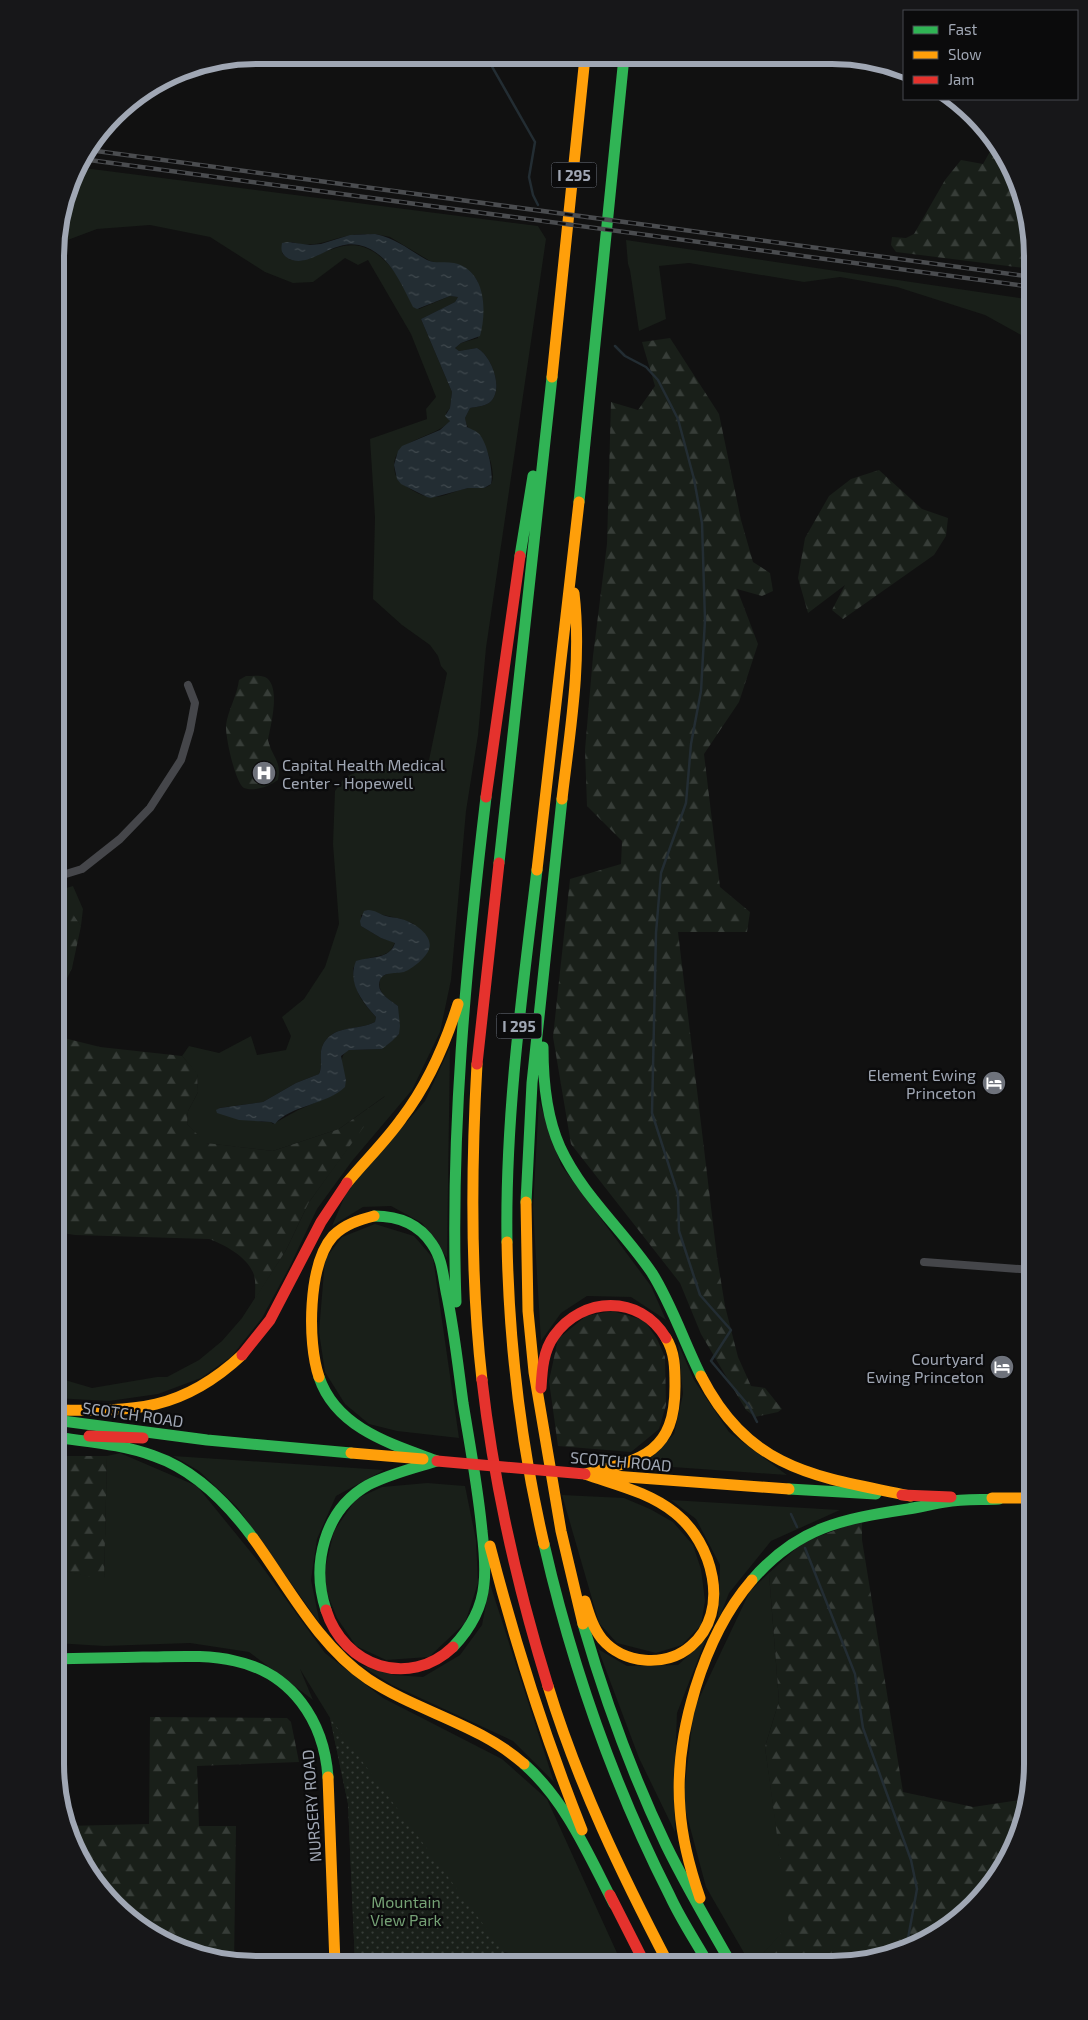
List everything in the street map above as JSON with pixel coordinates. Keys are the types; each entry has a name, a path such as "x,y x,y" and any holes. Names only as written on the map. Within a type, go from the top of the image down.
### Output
{"main road":[{"name":"I 295","path":"584,64 562,292 478,1051 472,1185 474,1302 480,1371 498,1496 531,1634 568,1744 592,1805 640,1910 665,1956"},
{"name":"I 295","path":"623,64 571,575 515,1075 507,1239 512,1338 528,1471 546,1559 569,1642 599,1732 642,1840 672,1901 705,1956"},
{"path":"460,1375 453,1193 457,1090 468,956 505,647 562,292"},
{"path":"571,575 578,620 575,672 529,1120 526,1221 527,1286 532,1353 544,1440 556,1507 582,1622 626,1753 658,1827 686,1887 727,1956"},
{"path":"551,914 543,1022 543,1055 544,1085 552,1127 560,1147 575,1174 652,1273 709,1391 725,1414 741,1432 781,1462 810,1474 911,1496"},
{"path":"64,1410 116,1411 143,1408 168,1402 193,1391 215,1378 249,1349 273,1315 333,1202 401,1120 423,1088 438,1060 453,1022 468,956"},
{"path":"382,1216 405,1221 427,1236 436,1248 441,1263 460,1375 480,1509 484,1549 483,1592 472,1624 452,1648 441,1658 414,1669 399,1670 373,1664 347,1646 329,1620 320,1591 318,1577 319,1557 329,1526 342,1506 362,1489 385,1477 437,1460 394,1445 358,1428 334,1405 319,1378 313,1359 312,1342 316,1276 323,1251 336,1233 357,1220 382,1216"},
{"path":"544,1440 541,1390 544,1363 549,1344 562,1325 581,1311 607,1304 629,1307 652,1319 665,1335 673,1355 674,1415 670,1427 661,1441 642,1457 584,1474"},
{"name":"SCOTCH ROAD","path":"64,1421 207,1440 743,1487 911,1496 1024,1498"},
{"name":"SCOTCH ROAD","path":"64,1436 207,1440"},
{"path":"64,1437 128,1448 151,1455 181,1469 204,1484 237,1518 321,1633 350,1664 386,1690 492,1739 532,1770 554,1796 641,1956"},
{"path":"556,1507 574,1571 588,1610 598,1633 608,1645 626,1656 652,1661 677,1655 698,1640 706,1628 711,1615 714,1592 710,1565 696,1535 668,1507 651,1498 584,1474"},
{"path":"725,1953 698,1894 689,1861 681,1821 679,1782 682,1738 689,1709 710,1649 727,1614 744,1588 772,1559 798,1541 829,1525 863,1515 947,1502 999,1498"},
{"path":"480,1509 509,1620 531,1693 568,1797 614,1904"},
{"name":"NURSERY ROAD","path":"64,1659 203,1658 237,1662 263,1671 287,1688 308,1708 320,1732 325,1753 329,1804 335,1956"}],"street":[{"path":"64,875 82,868 120,839 150,808 181,760 190,730 194,702 188,684"},
{"path":"924,1262 1024,1269"}],"green space":[{"path":"992,149 1010,182 1021,218 1024,268 896,252 891,245 892,237 906,238 914,234 945,180 961,160 983,164"},
{"path":"85,168 538,226 546,239 486,648 478,735 466,811 451,980 440,1032 412,1090 352,1161 317,1209 290,1266 262,1318 232,1356 201,1378 158,1394 109,1401 64,1398 64,1380 92,1388 167,1377 199,1360 222,1341 242,1318 286,1250 309,1202 385,1096 339,1129 273,1151 205,1143 187,1124 188,1111 198,1092 197,1074 182,1056 189,1046 219,1053 251,1036 257,1055 286,1050 291,1036 282,1017 304,999 325,967 339,924 333,844 335,791 345,777 379,763 410,769 429,760 447,673 430,645 402,625 373,599 375,517 370,439 427,419 426,409 436,397 411,334 368,260 358,265 345,258 313,282 293,283 265,272 210,237 150,225 97,229 64,241 70,206 78,182","holes":["361,234 390,237 430,261 470,271 478,282 478,338 461,343 455,348 459,351 477,348 487,358 495,374 496,390 494,398 487,404 470,408 465,418 470,430 482,442 490,458 493,478 488,487 468,488 436,497 427,496 405,485 395,473 394,461 398,453 405,446 434,432 450,421 446,413 450,408 452,392 421,319 455,302 458,297 450,296 419,309 400,280 383,259 362,247 349,245 301,260 291,260 282,253 292,242 306,245","379,914 414,924 397,973 389,973 381,977 380,982 383,994 398,1006 399,1034 382,1049 349,1050 342,1059 346,1080 335,1094 298,1110 273,1124 219,1108 263,1102 296,1083 319,1074 321,1050 326,1040 338,1031 375,1022 376,1017 362,1000 357,990 353,968 361,961 387,953 395,942 381,938 361,926 361,915"]},
{"path":"626,240 1024,299 1024,337 985,315 897,287 840,277 804,282 689,263 659,266 666,319 639,331"},
{"path":"670,338 719,414 741,520 753,562 770,573 773,591 762,596 737,589 758,644 739,702 704,754 720,887 750,912 747,932 678,932 717,1257 725,1306 738,1357 751,1386 765,1388 782,1409 778,1412 755,1417 746,1410 701,1334 680,1283 571,1144 553,1037 570,879 621,864 622,841 587,806 585,750 593,656 607,544 611,402 638,410 655,386 642,342"},
{"path":"879,470 922,509 948,518 946,536 934,555 843,619 832,610 845,585 808,613 798,578 805,538 829,496 851,479"},
{"path":"246,676 265,677 270,682 274,697 268,740 278,763 278,780 257,789 244,788 237,777 231,758 226,730 227,719 239,680"},
{"path":"73,886 83,909 81,926 72,914 64,912 64,889"},
{"path":"64,911 72,913 81,926 72,968 64,984"},
{"path":"64,1038 100,1047 182,1056 197,1073 198,1092 188,1111 187,1124 206,1143 273,1151 339,1129 387,1095 309,1202 286,1250 255,1299 254,1275 247,1263 229,1248 209,1239 64,1233"},
{"path":"450,1047 447,1258 422,1223 391,1206 363,1207 332,1226 347,1191 425,1101"},
{"path":"539,1100 561,1165 651,1286 666,1320 631,1297 587,1296 561,1313 541,1341 533,1208"},
{"path":"375,1224 414,1236 433,1258 459,1438 397,1431 369,1424 345,1404 325,1372 319,1332 325,1259 342,1237"},
{"path":"612,1311 644,1320 657,1339 665,1357 666,1405 659,1429 631,1452 558,1446 549,1381 558,1339 586,1316"},
{"path":"678,1343 694,1380 729,1432 787,1475 644,1465 674,1434 683,1394"},
{"path":"120,1453 197,1486 258,1561 325,1653 383,1698 502,1759 547,1799 618,1956 521,1956 504,1952 507,1956 355,1956 348,1804 330,1718 300,1669 313,1700 249,1652 190,1643 104,1646 64,1644 64,1571 104,1579 107,1456"},
{"path":"64,1456 107,1456 104,1580 64,1571"},
{"path":"173,1456 384,1470 336,1496 317,1539 311,1580 320,1624 237,1507 199,1471"},
{"path":"427,1483 465,1486 476,1540 478,1583 465,1623 429,1657 386,1660 356,1646 337,1618 325,1588 326,1565 334,1531 356,1499 382,1487"},
{"path":"562,1495 624,1498 650,1509 673,1522 693,1545 701,1569 705,1601 701,1625 682,1645 656,1653 617,1643 599,1623"},
{"path":"671,1500 840,1510 771,1541 729,1593 718,1621 720,1565 696,1519"},
{"path":"862,1520 862,1540 903,1792 973,1807 1021,1800 1010,1838 999,1860 977,1891 959,1909 928,1931 906,1942 882,1950 857,1955 761,1956 789,1924 765,1747 779,1701 769,1573 802,1543"},
{"path":"769,1573 779,1701 765,1747 790,1924 761,1956 746,1956 706,1887 683,1801 694,1709 750,1591"},
{"path":"490,1584 554,1782 513,1741 392,1685 360,1665 394,1675 423,1677 460,1655 482,1625"},
{"path":"706,1639 677,1713 674,1792 675,1832 639,1758 598,1649 627,1666 678,1665"},
{"path":"150,1717 287,1718 291,1722 299,1762 197,1766 199,1826 236,1826 234,1955 206,1950 182,1942 160,1931 129,1909 111,1891 96,1871 78,1838 74,1826 149,1824"},
{"name":"Mountain View Park","path":"330,1718 507,1956 355,1956 348,1804"}],"water":[{"path":"375,234 396,242 427,260 454,263 465,267 473,274 478,283 482,293 483,304 480,336 461,343 455,348 459,351 477,348 487,358 495,374 496,390 494,398 487,404 470,408 465,418 467,427 477,432 481,437 489,457 492,479 491,484 484,488 468,488 431,498 427,497 401,484 397,479 394,465 398,451 402,446 440,430 450,421 445,416 450,408 452,392 421,319 455,302 458,297 450,296 417,309 413,307 398,278 386,261 378,254 359,245 342,245 306,260 299,261 286,257 282,251 282,243 321,244 350,235"},
{"path":"368,910 411,923 426,934 430,944 428,952 415,966 404,972 384,975 380,980 381,992 398,1006 399,1034 382,1049 349,1050 341,1056 346,1080 345,1087 338,1093 289,1113 275,1124 271,1122 239,1120 217,1113 216,1110 220,1108 263,1102 296,1083 319,1074 321,1050 326,1040 338,1031 375,1022 376,1017 357,991 353,977 356,961 384,955 395,943 381,938 361,926 360,921 364,911"}],"waterway":[{"path":"491,64 535,142 529,177 533,195 538,205"},
{"path":"615,346 625,356 646,367 658,380 678,419 694,479 702,523 705,620 701,691 691,744 686,803 661,873 656,933 652,1113 678,1194 679,1231 700,1295 731,1330 711,1361 749,1406 757,1422"},
{"path":"791,1514 797,1527"},
{"path":"805,1548 855,1674 863,1728 911,1860 917,1889 908,1941"}],"railway":[{"path":"95,151 1024,276"},
{"path":"89,160 1024,286"}],"traffic: fast":[{"path":"579,502 623,64"},
{"path":"499,863 552,377"},
{"path":"520,556 533,476"},
{"path":"456,1302 455,1175 461,1049 486,797"},
{"path":"526,1202 532,1083 562,799"},
{"path":"507,1242 507,1196 512,1102 520,1010 537,870"},
{"path":"543,1047 548,1111 560,1147 591,1197 652,1273 666,1298 701,1376"},
{"path":"374,1216 383,1216 407,1222 427,1237 440,1261 449,1305 474,1467 485,1564 483,1593 478,1610 465,1633 453,1647"},
{"path":"319,1377 327,1395 352,1422 384,1440 437,1461 376,1481 353,1496 341,1509 331,1524 321,1557 320,1575 326,1610"},
{"path":"64,1421 207,1440 351,1453"},
{"path":"64,1438 130,1449 169,1462 197,1479 210,1490 233,1513 253,1538"},
{"path":"789,1489 876,1494"},
{"path":"752,1580 786,1548 822,1528 862,1517 945,1502 999,1499"},
{"path":"544,1544 567,1635 612,1768 649,1854 674,1905 704,1956"},
{"path":"583,1624 600,1681 642,1791 666,1845 727,1956"},
{"path":"64,1659 201,1657 235,1661 255,1667 273,1676 301,1702 312,1719 320,1737 328,1777"},
{"path":"524,1764 539,1779 564,1812 586,1848 614,1904"}],"traffic: slow":[{"path":"552,377 584,64"},
{"path":"537,870 579,502"},
{"path":"562,799 576,671 577,645 574,593"},
{"path":"347,1183 389,1135 420,1092 441,1049 458,1004"},
{"path":"477,1064 473,1222 475,1301 482,1380"},
{"path":"526,1202 528,1311 534,1372 561,1531 583,1624"},
{"path":"319,1377 315,1362 312,1324 314,1284 319,1265 325,1249 333,1236 342,1228 352,1223 374,1216"},
{"path":"507,1242 510,1318 518,1394 529,1469 544,1544"},
{"path":"585,1474 639,1458 662,1440 669,1426 675,1386 673,1355 666,1338"},
{"path":"64,1410 133,1408 177,1398 198,1388 220,1374 242,1355"},
{"path":"701,1376 720,1408 741,1432 764,1451 816,1475 845,1483 911,1496"},
{"path":"351,1453 423,1459"},
{"path":"585,1474 643,1494 675,1513 699,1541 712,1577 714,1596 711,1615 704,1631 691,1646 669,1658 657,1660 633,1658 621,1654 611,1647 596,1630 585,1601"},
{"path":"600,1475 789,1489"},
{"path":"992,1498 1024,1498"},
{"path":"253,1538 305,1614 350,1665 368,1679 407,1701 488,1738 524,1764"},
{"path":"490,1546 532,1690 582,1830"},
{"path":"700,1898 687,1854 680,1809 679,1780 687,1719 695,1688 719,1629 752,1580"},
{"path":"548,1686 573,1758 602,1829 664,1956"},
{"path":"328,1777 335,1956"}],"traffic: jam":[{"path":"486,797 520,556"},
{"path":"477,1064 499,863"},
{"path":"242,1355 270,1320 321,1222 347,1183"},
{"path":"541,1388 544,1361 550,1342 566,1323 580,1313 595,1307 627,1307 655,1324 666,1338"},
{"path":"482,1380 493,1458 508,1535 526,1611 548,1686"},
{"path":"89,1436 143,1438"},
{"path":"437,1461 585,1474"},
{"path":"902,1495 951,1497"},
{"path":"326,1610 335,1630 347,1646 362,1658 380,1666 398,1669 417,1667 436,1660 453,1647"},
{"path":"610,1895 641,1956"}],"place":[{"name":"Capital Health Medical Center - Hopewell","path":"264,773"},
{"name":"Element Ewing Princeton","path":"994,1083"},
{"name":"Courtyard Ewing Princeton","path":"1002,1367"}]}
